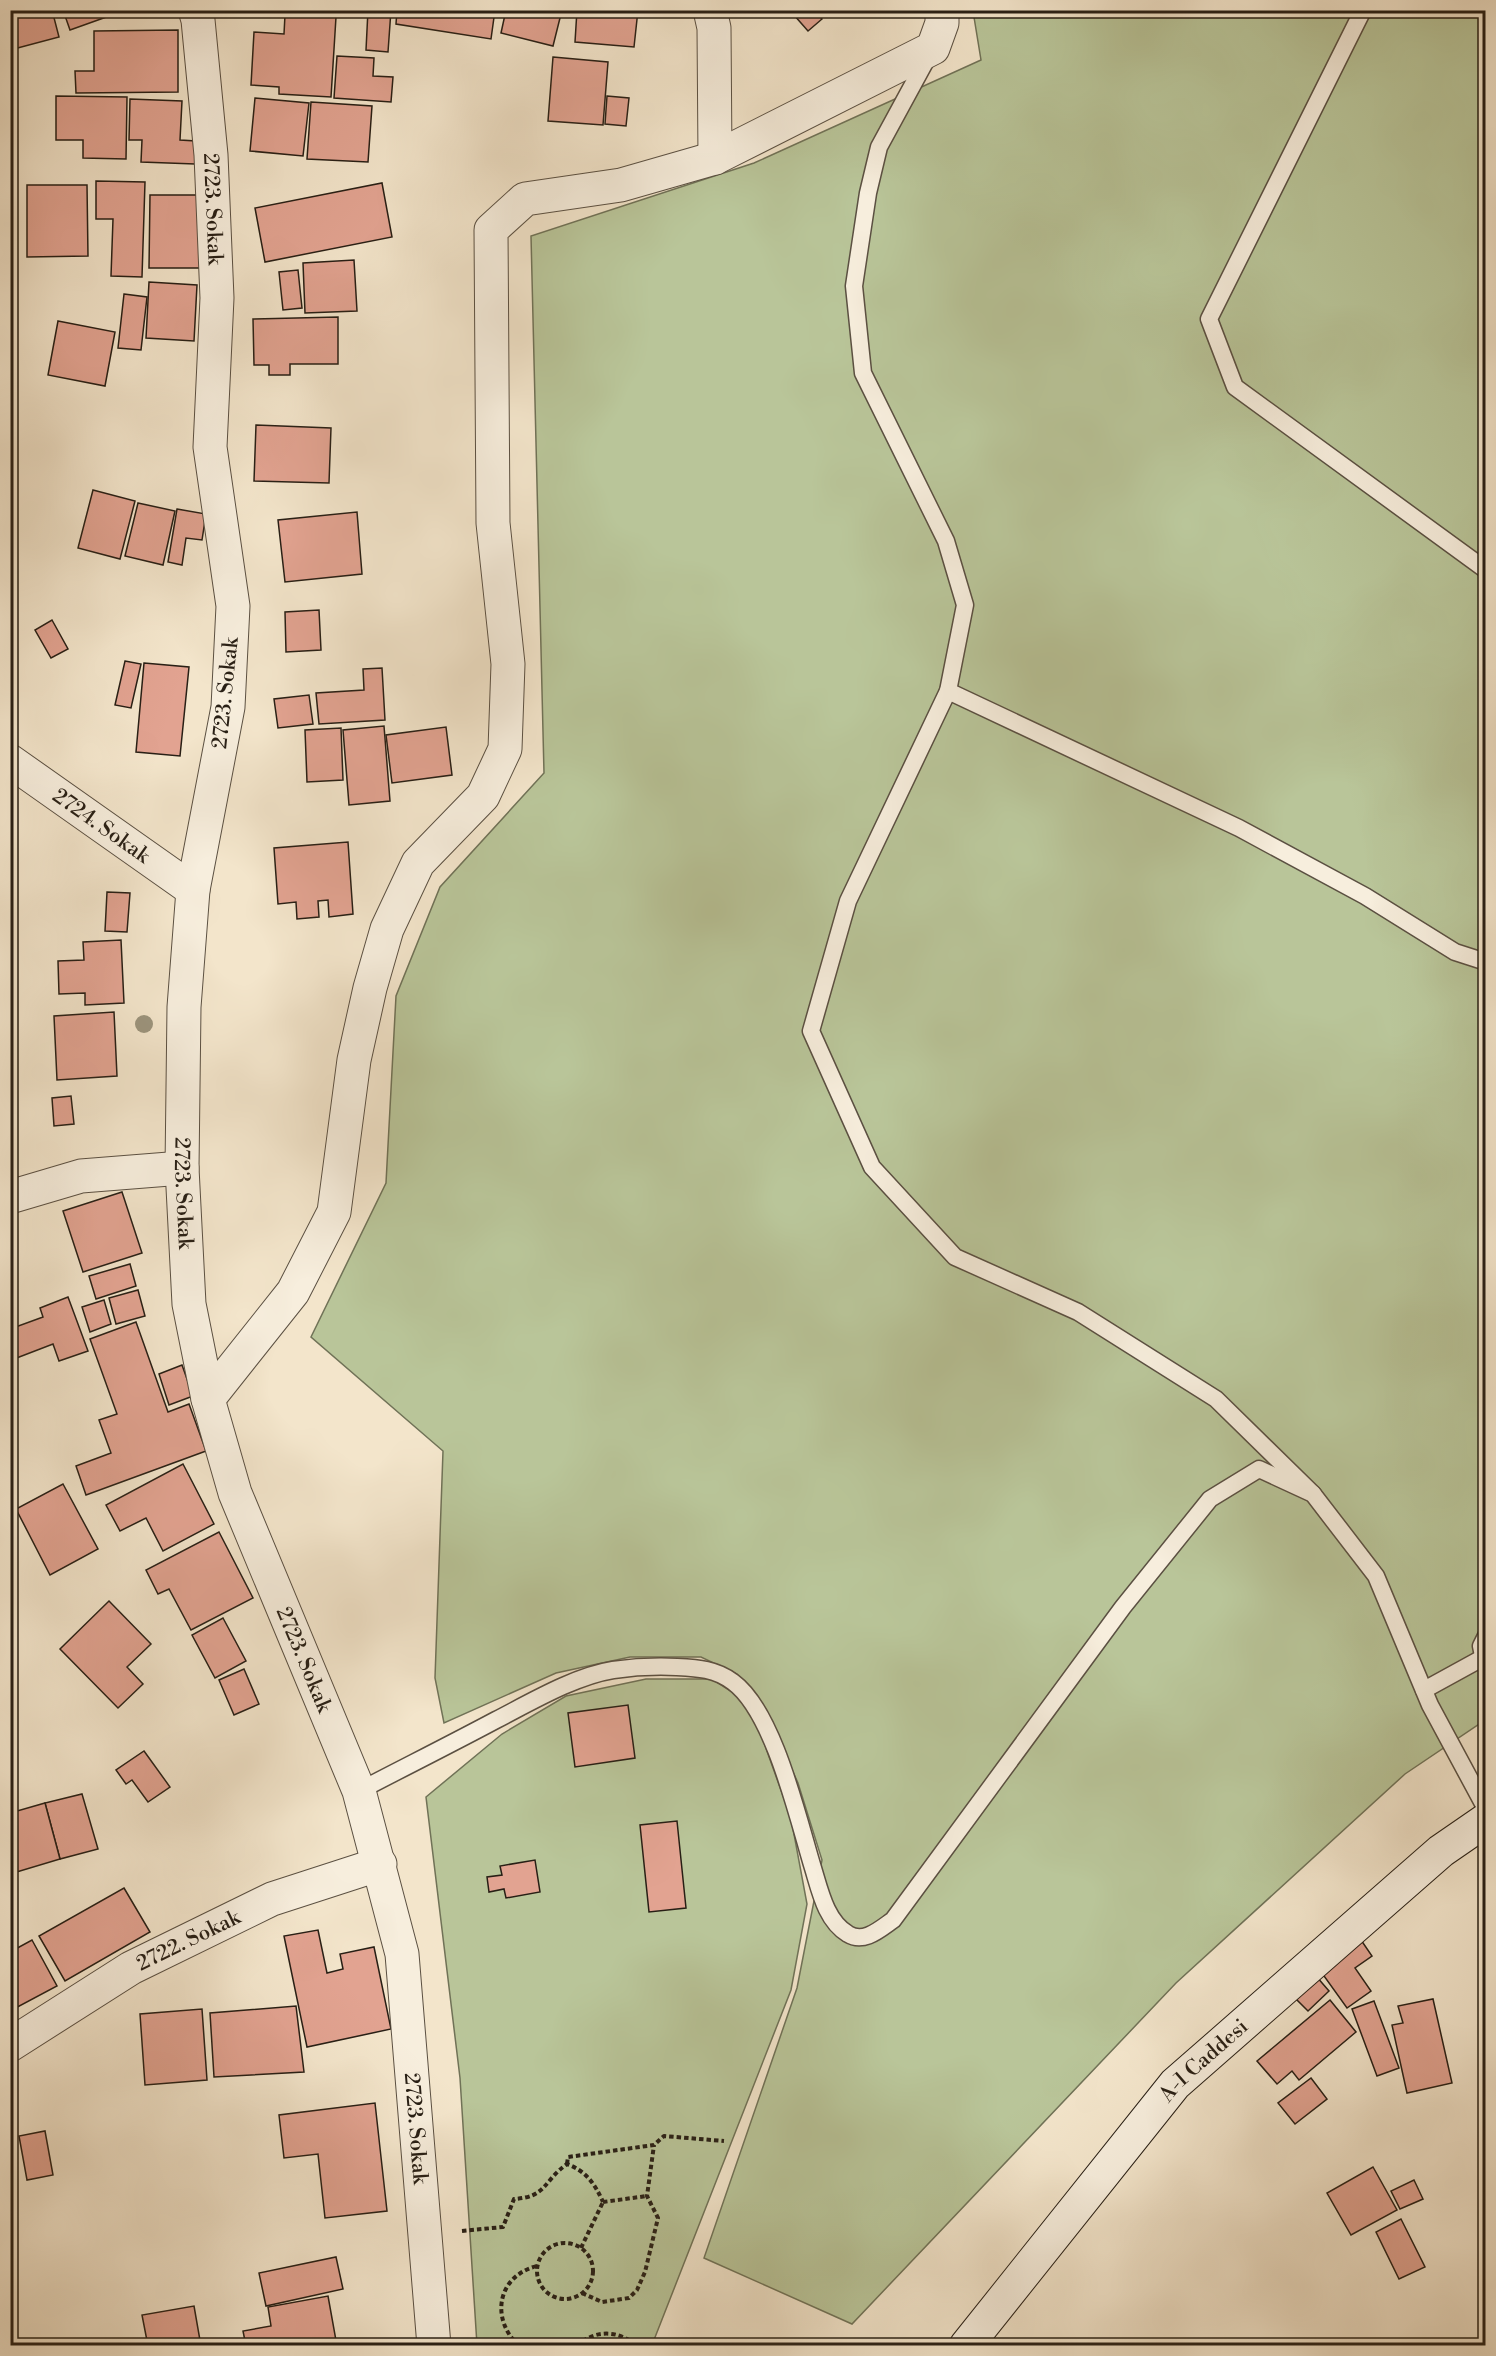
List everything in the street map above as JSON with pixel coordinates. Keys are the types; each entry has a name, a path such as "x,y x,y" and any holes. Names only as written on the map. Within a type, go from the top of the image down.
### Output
{"street":[{"name":"2723. Sokak","path":"195,10 198,20 211,155 217,298 210,447 233,606 228,706 194,890 184,1007 182,1168 189,1304 208,1399 235,1493 359,1791 402,1954 434,2346"},
{"path":"710,10 714,28 715,158"},
{"path":"208,1399 293,1292 334,1212 354,1060 370,988 387,929 418,863 483,796 505,749 508,664 494,523 491,230 525,199 621,185 715,158 933,48 942,23 942,10"},
{"name":"2724. Sokak","path":"10,762 194,890"},
{"path":"10,1197 81,1176 182,1168"},
{"path":"10,1183 57,1184"},
{"name":"A-1 Caddesi","path":"966,2346 1175,2084 1441,1851 1485,1820"},
{"name":"2722. Sokak","path":"10,2045 131,1968 161,1953 272,1899 380,1864"}],"lane":[{"path":"1363,10 1209,318 1235,387 1485,570"},
{"path":"933,48 879,147 868,193 854,286 863,373 946,541 965,605 948,692 848,901 811,1031 872,1167 955,1257 1078,1312 1216,1399 1313,1494 1376,1576 1424,1690 1485,1809"},
{"path":"948,692 1239,828 1365,896 1455,952 1485,962"},
{"path":"359,1791 554,1690 612,1670 659,1666 704,1668 734,1682 757,1710 775,1749 794,1802 821,1897 835,1924 850,1936 872,1936 893,1920 1123,1606 1210,1499 1259,1469 1313,1494"},
{"path":"1424,1690 1484,1656 1481,1646 1485,1636"}],"path":[{"path":"425,2233 503,2227 514,2199 540,2193 550,2178 567,2164 568,2157 654,2145 664,2136 724,2141"},
{"path":"582,2294 602,2302 629,2298 637,2290 645,2272 658,2218 647,2196 654,2145"},
{"path":"567,2164 578,2168 590,2178 603,2202"},
{"path":"603,2202 647,2196"},
{"path":"581,2248 603,2202"},
{"path":"564,2243 581,2248 591,2262 593,2270 588,2287 582,2294 573,2298 554,2298 540,2285 537,2266 546,2250 555,2244 564,2243"},
{"path":"519,2346 505,2326 500,2304 507,2285 524,2269 537,2266"},
{"path":"577,2346 590,2336 603,2333 622,2336 637,2346"}],"green space":[{"path":"973,11 1485,11 1485,1720 1405,1774 1176,1983 852,2324 704,2258 797,1988 822,1860 798,1783 764,1708 737,1674 701,1657 630,1657 556,1673 444,1723 435,1678 443,1451 311,1337 386,1183 396,996 440,887 544,773 531,236 754,163 981,60"},
{"path":"646,1679 712,1679 740,1697 754,1715 791,1818 807,1904 791,1990 652,2345 477,2345 460,2078 426,1797 502,1734 566,1696"}],"building":[{"path":"40,10 52,10 59,37 10,50 10,18"},
{"path":"63,10 126,10 70,30"},
{"path":"368,10 391,10 388,52 366,50"},
{"path":"397,10 495,10 491,39 396,24"},
{"path":"506,10 562,10 553,46 501,33"},
{"path":"577,10 638,10 634,47 575,42"},
{"path":"800,10 814,10 822,19 808,31 794,15"},
{"path":"285,15 336,17 331,97 279,94 279,87 251,85 254,32 284,34"},
{"path":"178,30 178,92 76,93 75,71 94,71 94,31"},
{"path":"337,56 374,58 373,76 393,77 391,102 334,98"},
{"path":"553,57 608,62 603,125 548,121"},
{"path":"56,96 127,97 126,159 83,158 83,140 56,140"},
{"path":"607,96 629,98 626,126 605,124"},
{"path":"255,98 309,103 303,156 250,151"},
{"path":"130,99 182,101 180,140 196,141 195,164 141,162 142,140 129,140"},
{"path":"311,102 372,106 368,162 307,159"},
{"path":"96,181 145,182 142,277 111,276 113,219 96,219"},
{"path":"382,183 392,237 265,262 255,208"},
{"path":"27,185 87,185 88,256 27,257"},
{"path":"150,195 203,195 202,268 149,268"},
{"path":"10,231 17,231 17,263 10,263"},
{"path":"354,260 357,311 305,313 303,263"},
{"path":"298,270 302,308 283,310 279,272"},
{"path":"149,282 197,285 194,341 146,338"},
{"path":"124,294 147,297 141,350 118,348"},
{"path":"338,317 338,364 290,364 290,375 269,375 269,365 254,365 253,319"},
{"path":"58,321 115,332 105,386 48,375"},
{"path":"256,425 331,428 329,483 254,481"},
{"path":"93,490 135,501 120,559 78,548"},
{"path":"138,503 175,511 163,565 125,556"},
{"path":"177,509 206,514 202,540 186,538 182,565 168,562"},
{"path":"357,512 362,574 285,582 278,520"},
{"path":"319,610 321,650 286,652 285,612"},
{"path":"52,620 68,649 51,658 35,630"},
{"path":"125,661 141,664 131,708 115,705"},
{"path":"144,663 189,667 180,756 136,752"},
{"path":"382,668 385,720 319,724 316,693 364,690 363,669"},
{"path":"309,695 313,724 278,728 274,699"},
{"path":"384,726 390,801 349,805 343,730"},
{"path":"446,727 452,775 392,783 386,735"},
{"path":"341,728 343,780 307,782 305,730"},
{"path":"348,842 353,914 329,917 328,900 318,901 319,917 297,919 296,902 278,904 274,848"},
{"path":"107,892 130,893 127,932 105,931"},
{"path":"121,940 124,1003 85,1005 85,993 59,994 58,961 84,960 83,942"},
{"path":"114,1012 117,1076 57,1080 54,1016"},
{"path":"71,1096 74,1124 54,1126 52,1098"},
{"path":"122,1192 142,1253 83,1272 63,1211"},
{"path":"10,1218 15,1218 17,1240 11,1240 13,1272 10,1272"},
{"path":"130,1264 136,1286 96,1299 89,1276"},
{"path":"138,1290 145,1316 116,1324 109,1298"},
{"path":"68,1297 88,1351 59,1361 53,1344 14,1359 10,1350 10,1329 43,1317 40,1308"},
{"path":"104,1300 111,1324 90,1332 82,1307"},
{"path":"136,1322 168,1412 189,1404 206,1451 86,1495 76,1466 111,1453 99,1420 117,1414 90,1339"},
{"path":"182,1365 193,1396 169,1405 159,1374"},
{"path":"183,1464 214,1524 163,1551 146,1518 120,1531 106,1505"},
{"path":"63,1484 98,1549 50,1575 16,1509"},
{"path":"219,1532 253,1598 191,1630 169,1589 158,1594 146,1570"},
{"path":"109,1601 151,1644 127,1667 143,1684 118,1708 60,1649"},
{"path":"223,1618 246,1661 215,1678 192,1635"},
{"path":"244,1669 259,1704 234,1715 219,1680"},
{"path":"628,1705 635,1758 575,1767 568,1713"},
{"path":"144,1751 170,1787 148,1802 132,1780 126,1784 116,1770"},
{"path":"82,1794 98,1849 60,1859 45,1803"},
{"path":"45,1803 60,1859 10,1874 10,1813"},
{"path":"677,1821 686,1908 649,1912 640,1825"},
{"path":"535,1860 540,1892 506,1898 504,1889 489,1892 487,1877 502,1875 500,1866"},
{"path":"124,1888 150,1932 65,1981 39,1936"},
{"path":"318,1930 327,1973 343,1969 340,1954 374,1947 391,2029 307,2047 284,1936"},
{"path":"32,1940 57,1986 10,2011 10,1952"},
{"path":"1361,1940 1372,1956 1355,1968 1371,1991 1347,2008 1319,1969"},
{"path":"1316,1976 1329,1991 1308,2011 1293,1996"},
{"path":"1433,1999 1452,2083 1407,2093 1392,2025 1403,2023 1398,2006"},
{"path":"1330,2000 1356,2032 1299,2080 1292,2071 1277,2084 1257,2061"},
{"path":"1374,2001 1399,2068 1377,2076 1352,2009"},
{"path":"296,2006 304,2072 214,2077 210,2013"},
{"path":"202,2009 207,2080 145,2085 140,2014"},
{"path":"1311,2078 1327,2099 1295,2124 1278,2103"},
{"path":"375,2103 387,2211 325,2218 318,2154 284,2158 279,2115"},
{"path":"45,2131 53,2175 27,2180 19,2136"},
{"path":"1373,2167 1397,2210 1351,2235 1327,2193"},
{"path":"1414,2180 1423,2199 1400,2209 1391,2191"},
{"path":"1401,2219 1425,2267 1399,2279 1376,2232"},
{"path":"336,2257 343,2289 266,2306 259,2273"},
{"path":"328,2296 337,2346 246,2346 243,2331 271,2326 268,2307"},
{"path":"194,2306 201,2346 148,2346 142,2315"}]}
